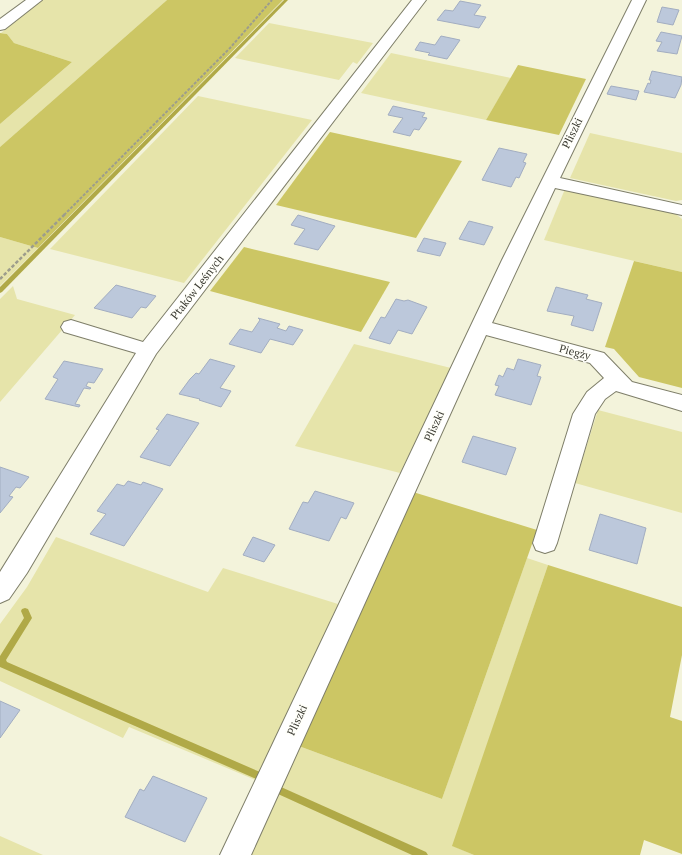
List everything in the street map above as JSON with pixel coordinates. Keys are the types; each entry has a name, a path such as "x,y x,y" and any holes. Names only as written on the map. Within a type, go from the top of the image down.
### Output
{"street":[{"path":"0,26 35,0"},
{"name":"Ptaków Leśnych","path":"0,592 18,566 148,350 419,0"},
{"name":"Pliszki","path":"235,855 511,260 639,0"},
{"path":"549,181 682,210"},
{"path":"71,327 148,350"},
{"name":"Piegży","path":"481,327 597,358 625,387 682,403"},
{"path":"545,543 584,414 593,397 604,387 619,380"}],"path":[{"path":"0,279 230,48 272,0"}],"shaded area":[{"path":"42,0 167,0 0,147 0,124 72,62 14,43 7,34 1,33"},
{"path":"167,0 283,0 38,248 0,237 0,147"},
{"path":"269,23 373,43 357,64 353,62 339,80 235,58"},
{"path":"0,33 7,34 14,43 72,62 0,124"},
{"path":"391,53 511,78 486,120 361,93"},
{"path":"518,65 586,79 559,135 486,120"},
{"path":"198,96 312,120 184,283 50,249"},
{"path":"330,132 462,161 416,238 276,205"},
{"path":"590,133 682,153 682,200 676,201 570,178"},
{"path":"565,189 673,212 682,219 682,272 544,240"},
{"path":"0,237 38,248 0,286"},
{"path":"244,247 390,282 361,332 210,291"},
{"path":"634,261 682,272 682,388 639,377 614,349 605,347"},
{"path":"13,286 17,299 75,315 0,402 0,299"},
{"path":"354,344 451,368 400,473 295,446"},
{"path":"598,410 682,432 682,513 575,483"},
{"path":"413,492 537,530 442,799 296,745"},
{"path":"56,537 208,592 223,568 338,604 258,781 129,727 123,738 0,681 0,624 27,587"},
{"path":"527,558 548,565 453,846 474,855 245,855 296,745 442,799"},
{"path":"548,565 682,607 682,655 670,717 682,721 682,854 644,840 640,855 474,855 452,846"},
{"path":"0,836 43,855 0,855"}],"building":[{"path":"460,1 481,5 474,15 486,17 479,28 437,20 445,10 453,11"},
{"path":"662,7 679,10 673,25 657,22"},
{"path":"661,32 682,36 677,54 657,51 662,42 656,41"},
{"path":"441,36 460,40 447,59 428,55 430,53 415,50 420,42 435,45"},
{"path":"652,71 682,77 681,85 675,98 644,92 648,83 650,84 651,80 649,80"},
{"path":"611,86 639,91 636,100 607,94"},
{"path":"393,106 425,113 422,117 427,118 419,130 414,129 410,136 393,132 403,118 388,115"},
{"path":"499,148 527,154 523,162 526,163 519,178 516,177 511,187 482,180"},
{"path":"298,215 335,226 318,250 294,244 305,229 291,225"},
{"path":"469,221 493,227 484,245 459,239"},
{"path":"424,238 446,243 440,256 417,251"},
{"path":"116,285 156,296 146,308 141,307 132,318 94,308"},
{"path":"556,287 588,295 586,299 602,303 593,331 571,325 574,316 547,311"},
{"path":"396,299 404,301 408,300 427,307 412,334 398,330 390,344 369,338 381,317 385,318"},
{"path":"258,318 280,324 277,328 286,331 289,326 303,330 293,345 270,339 261,353 229,344 240,329 252,332 260,320"},
{"path":"210,359 235,366 220,388 231,391 221,407 199,400 200,399 179,394 196,373 199,374"},
{"path":"518,359 541,365 537,376 541,377 531,405 495,395 499,386 495,385 499,375 503,377 507,368 514,370"},
{"path":"64,361 103,369 94,383 88,382 86,386 91,388 90,389 84,388 75,404 80,405 79,407 45,399 58,379 53,377"},
{"path":"167,414 199,423 170,466 140,457 159,430 156,429"},
{"path":"473,436 516,448 506,475 462,462"},
{"path":"0,467 29,477 20,488 16,487 9,496 13,497 0,513"},
{"path":"128,481 141,485 143,482 163,489 124,546 90,534 106,514 97,511 117,484 124,486"},
{"path":"315,491 354,503 346,519 341,517 329,541 289,529 303,502 308,503"},
{"path":"600,514 646,528 637,564 589,550"},
{"path":"253,537 275,545 264,562 243,555"},
{"path":"0,701 20,710 0,738"},
{"path":"153,776 207,798 185,842 125,817 140,789 144,791"}],"waterway":[{"path":"0,291 286,0"},
{"path":"25,611 28,618 2,660 3,664 257,775"},
{"path":"281,791 423,855"}]}
